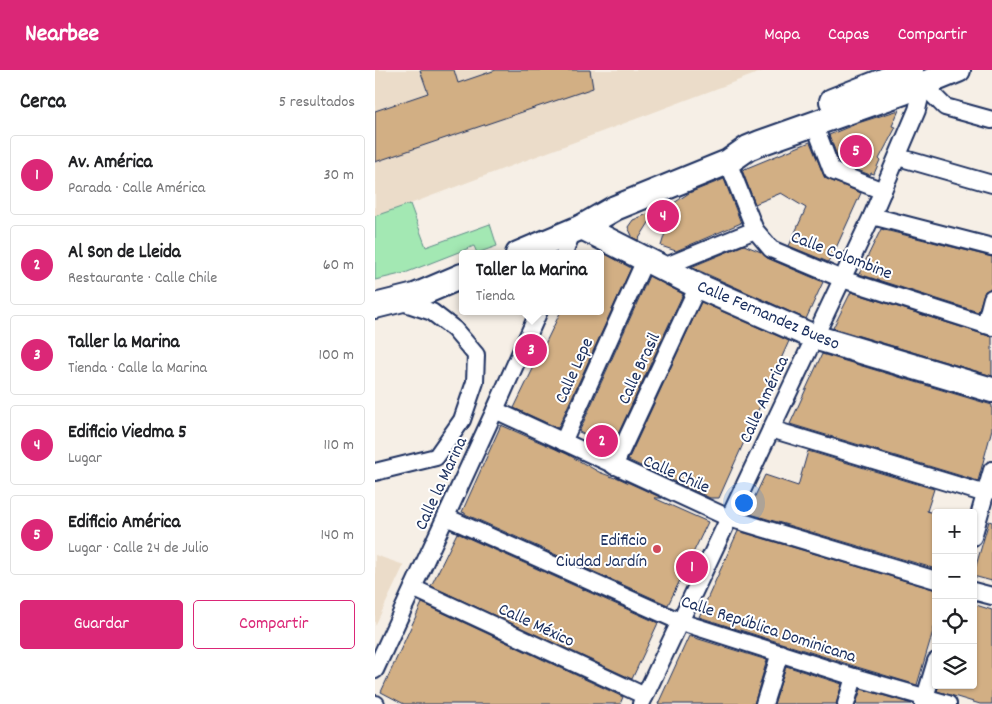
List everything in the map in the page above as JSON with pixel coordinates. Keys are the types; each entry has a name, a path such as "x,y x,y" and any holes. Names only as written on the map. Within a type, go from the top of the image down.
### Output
{"main road":[{"path":"528,250 577,230 615,208 728,162 748,148 760,143 804,112 925,75 958,70"},
{"name":"Calle Fernandez Bueso","path":"577,230 814,337 992,390"},
{"path":"375,306 415,296 459,277"}],"street":[{"name":"Calle América","path":"643,700 883,192 917,110 925,75"},
{"path":"925,75 945,107 992,120"},
{"path":"818,134 832,171 883,192"},
{"path":"898,157 992,184"},
{"name":"Calle Colombine","path":"728,162 755,230 771,249 842,279 989,326"},
{"path":"872,216 992,247"},
{"path":"566,250 577,230"},
{"path":"653,264 755,230"},
{"name":"Calle Lepe","path":"563,442 653,264"},
{"name":"Calle Brasil","path":"614,466 698,286"},
{"path":"989,326 992,298"},
{"path":"375,472 436,457 462,420 475,382 475,356 454,329 432,312 399,300"},
{"name":"Calle la Marina","path":"375,670 537,315"},
{"name":"Calle Chile","path":"495,410 729,518 932,579"},
{"path":"771,429 986,494"},
{"path":"977,524 992,470"},
{"name":"Calle República Dominicana","path":"445,517 681,622 924,701 948,704"},
{"name":"Calle México","path":"413,588 643,700"},
{"path":"977,592 992,596"},
{"path":"764,704 780,653"},
{"path":"924,701 932,674"},
{"path":"845,704 855,677"}],"shaded area":[{"path":"375,70 766,70 375,216"},
{"path":"375,555 404,565 375,626"}],"green space":[{"path":"410,204 426,247 490,224 497,246 486,250 476,250 474,246 459,250 459,252 405,273 375,280 375,216"}],"building":[{"path":"420,70 454,70 458,83 496,70 590,70 593,88 375,162 375,111 428,93"},
{"path":"899,110 892,126 896,127 879,159 874,174 871,173 870,175 840,163 829,135 858,123"},
{"path":"810,142 825,178 861,193 828,262 789,246 806,208 781,193 755,204 742,170"},
{"path":"724,179 741,223 676,251 661,246 674,203 689,193"},
{"path":"657,210 638,240 633,238 628,227 633,220"},
{"path":"881,229 992,257 992,288 985,291 978,312 859,274"},
{"path":"744,245 761,252 767,258 823,282 806,319 691,267"},
{"path":"604,253 631,268 558,428 514,408 559,315 604,315"},
{"path":"649,276 683,294 612,447 579,432"},
{"path":"851,292 992,337 992,376 833,328"},
{"path":"701,302 789,341 719,498 710,498 628,460"},
{"path":"822,354 992,405 992,429 978,481 790,424"},
{"path":"501,425 567,454 599,472 616,477 662,498 654,498 708,522 668,605 462,512"},
{"path":"808,451 934,489 927,511 932,513 932,568 747,513 765,475 798,486"},
{"path":"989,521 992,522 992,581 977,577 977,562"},
{"path":"738,531 932,589 932,634 917,685 699,617"},
{"path":"457,533 658,623 632,679 431,586"},
{"path":"422,603 623,697 620,704 404,704 381,692"},
{"path":"977,605 992,610 992,704 980,704 937,691 938,689 977,689"},
{"path":"689,636 767,660 754,704 658,704"},
{"path":"786,666 842,684 836,704 774,704"},
{"path":"861,689 912,704 856,704"}],"place":[{"name":"Edificio América","path":"856,151"},
{"name":"Edificio Viedma 5","path":"663,216"},
{"name":"Taller la Marina","path":"531,350"},
{"name":"Al Son de Lleida","path":"602,441"},
{"name":"Edificio Ciudad Jardín","path":"657,549"},
{"name":"Av. América","path":"692,567"}]}
